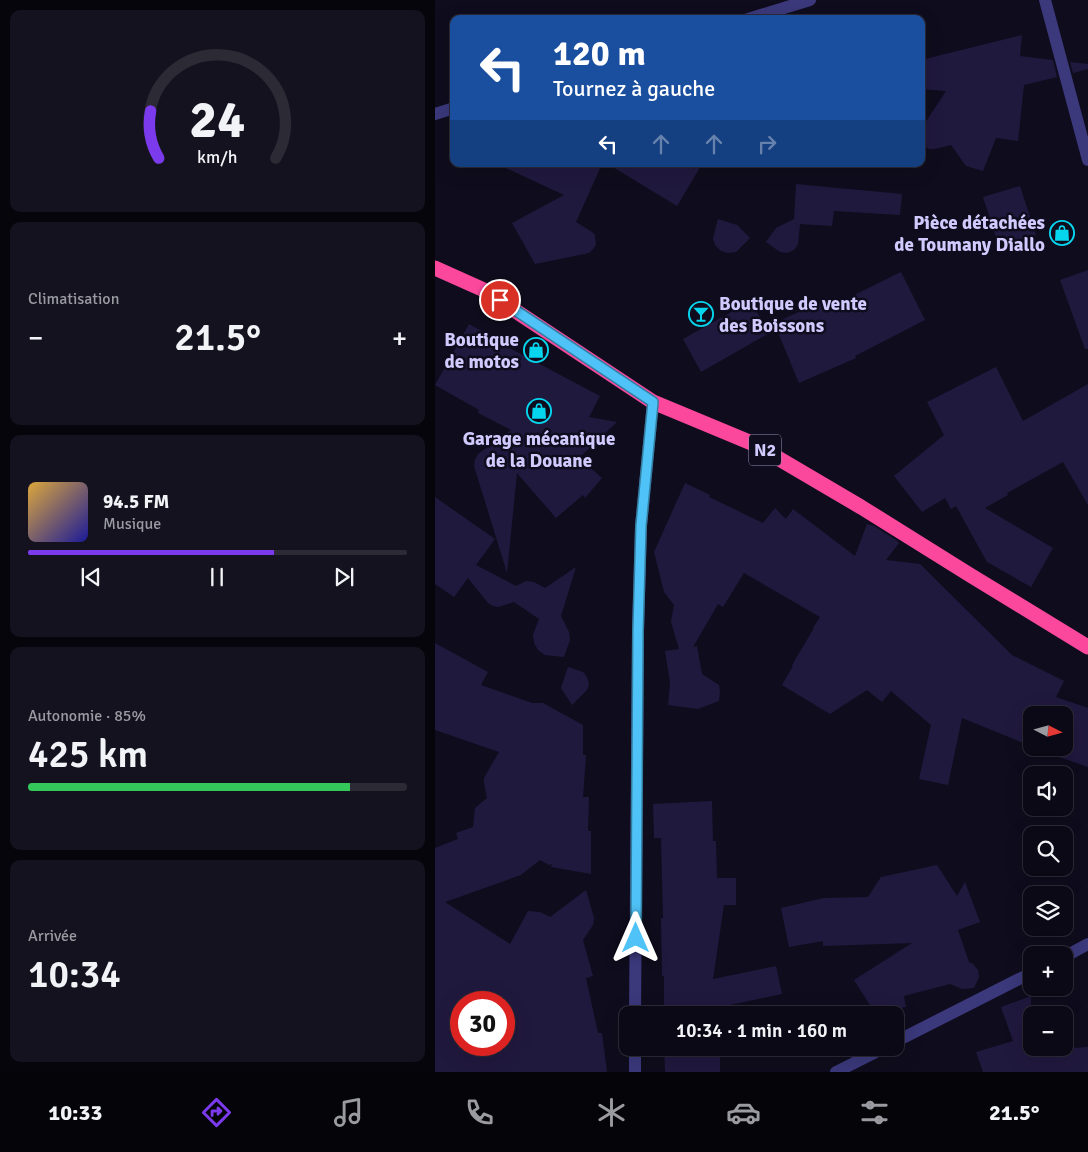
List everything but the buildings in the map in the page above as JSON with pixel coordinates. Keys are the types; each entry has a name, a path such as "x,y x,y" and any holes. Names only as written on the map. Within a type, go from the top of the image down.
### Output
{"highway":[{"name":"N2","path":"435,268 484,290 653,402 754,444 1088,646"}],"street":[{"path":"761,15 810,0"},
{"path":"1045,0 1088,160"},
{"path":"435,114 450,109"},
{"path":"635,1006 638,631 641,526 653,402"},
{"path":"1073,952 1088,944"},
{"path":"904,1037 1023,977"},
{"path":"635,1056 635,1072"},
{"path":"836,1072 868,1056"}],"place":[{"name":"Pièce détachées de Toumany Diallo","path":"1062,233"},
{"name":"Boutique de vente des Boissons","path":"701,314"},
{"name":"Boutique de motos","path":"536,350"},
{"name":"Garage mécanique de la Douane","path":"539,411"}],"route":[{"path":"500,300 653,402 641,526 638,631 636,938"}]}
